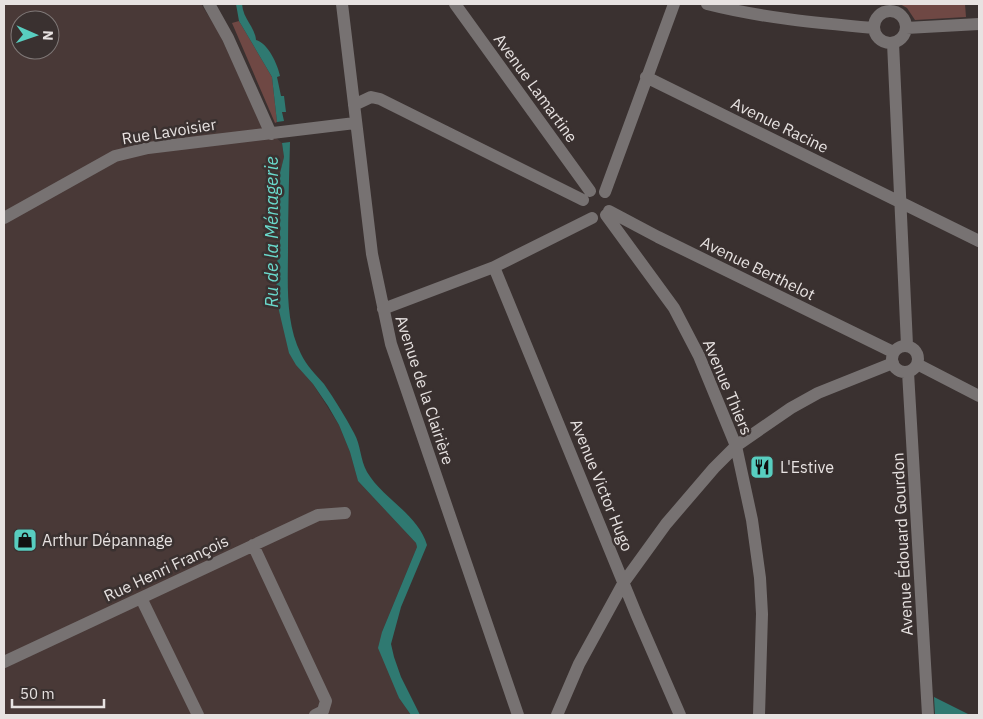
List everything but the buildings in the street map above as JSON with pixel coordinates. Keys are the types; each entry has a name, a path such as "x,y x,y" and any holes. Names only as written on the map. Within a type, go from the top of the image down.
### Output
{"street":[{"path":"209,4 228,38 271,134"},
{"name":"Avenue de la Clairière","path":"342,4 372,254 391,344 518,715"},
{"name":"Avenue Lamartine","path":"455,4 587,196"},
{"path":"605,192 674,4"},
{"path":"707,4 818,24 874,28"},
{"path":"890,8 903,18 906,28 903,36 893,43 880,40 874,28 879,16 890,8"},
{"path":"906,28 979,24"},
{"path":"893,43 907,345"},
{"name":"Avenue Racine","path":"646,77 979,241"},
{"path":"354,105 371,97 380,99 587,196"},
{"name":"Rue Lavoisier","path":"4,218 114,156 128,152 355,123"},
{"path":"383,309 494,267 592,218 600,218 608,213 611,203 605,192 597,190 587,196 582,204 585,212 592,218"},
{"name":"Avenue Berthelot","path":"608,213 893,358"},
{"name":"Avenue Thiers","path":"608,213 674,308 699,356 736,446 752,520 760,578 762,614 760,715"},
{"name":"Avenue Victor Hugo","path":"494,267 637,616 680,715"},
{"path":"557,715 579,664 624,582 666,524 714,468 736,446 766,424 818,393 893,358 899,347 911,346 917,352 918,356 912,368"},
{"path":"893,358 897,369 912,368 979,396"},
{"name":"Avenue Édouard Gourdon","path":"912,368 928,715"},
{"name":"Rue Henri François","path":"4,662 318,515 345,514"},
{"path":"253,545 326,701 323,711 315,715"},
{"path":"142,598 198,715"}],"shaded area":[{"path":"4,4 201,4 218,31 262,125 282,143 284,157 280,173 280,244 278,244 276,298 299,368 313,384 339,425 350,452 358,481 416,543 417,547 382,632 399,698 411,715 4,715"},
{"path":"900,4 965,4 966,17 915,20 907,8"},
{"path":"239,21 272,77 277,122 275,123 232,23"}],"water":[{"path":"236,4 242,4 244,14 254,31 256,40 265,45 277,66 280,76 277,77 281,96 284,96 286,112 282,112 284,121 277,122 272,77 239,21"},
{"path":"290,142 288,303 296,342 311,370 324,384 351,427 367,472 374,482 416,524 427,545 401,607 391,644 401,677 420,715 411,715 399,698 378,648 382,632 417,547 416,543 358,481 350,452 339,425 313,384 296,365 289,353 276,298 278,244 280,243 280,173 284,157 282,143"},
{"path":"934,697 970,715 935,715"}],"place":[{"name":"L'Estive","path":"762,467"},
{"name":"Arthur Dépannage","path":"25,540"}],"water label":[{"name":"Ru de la Ménagerie","path":"272,232"}]}
